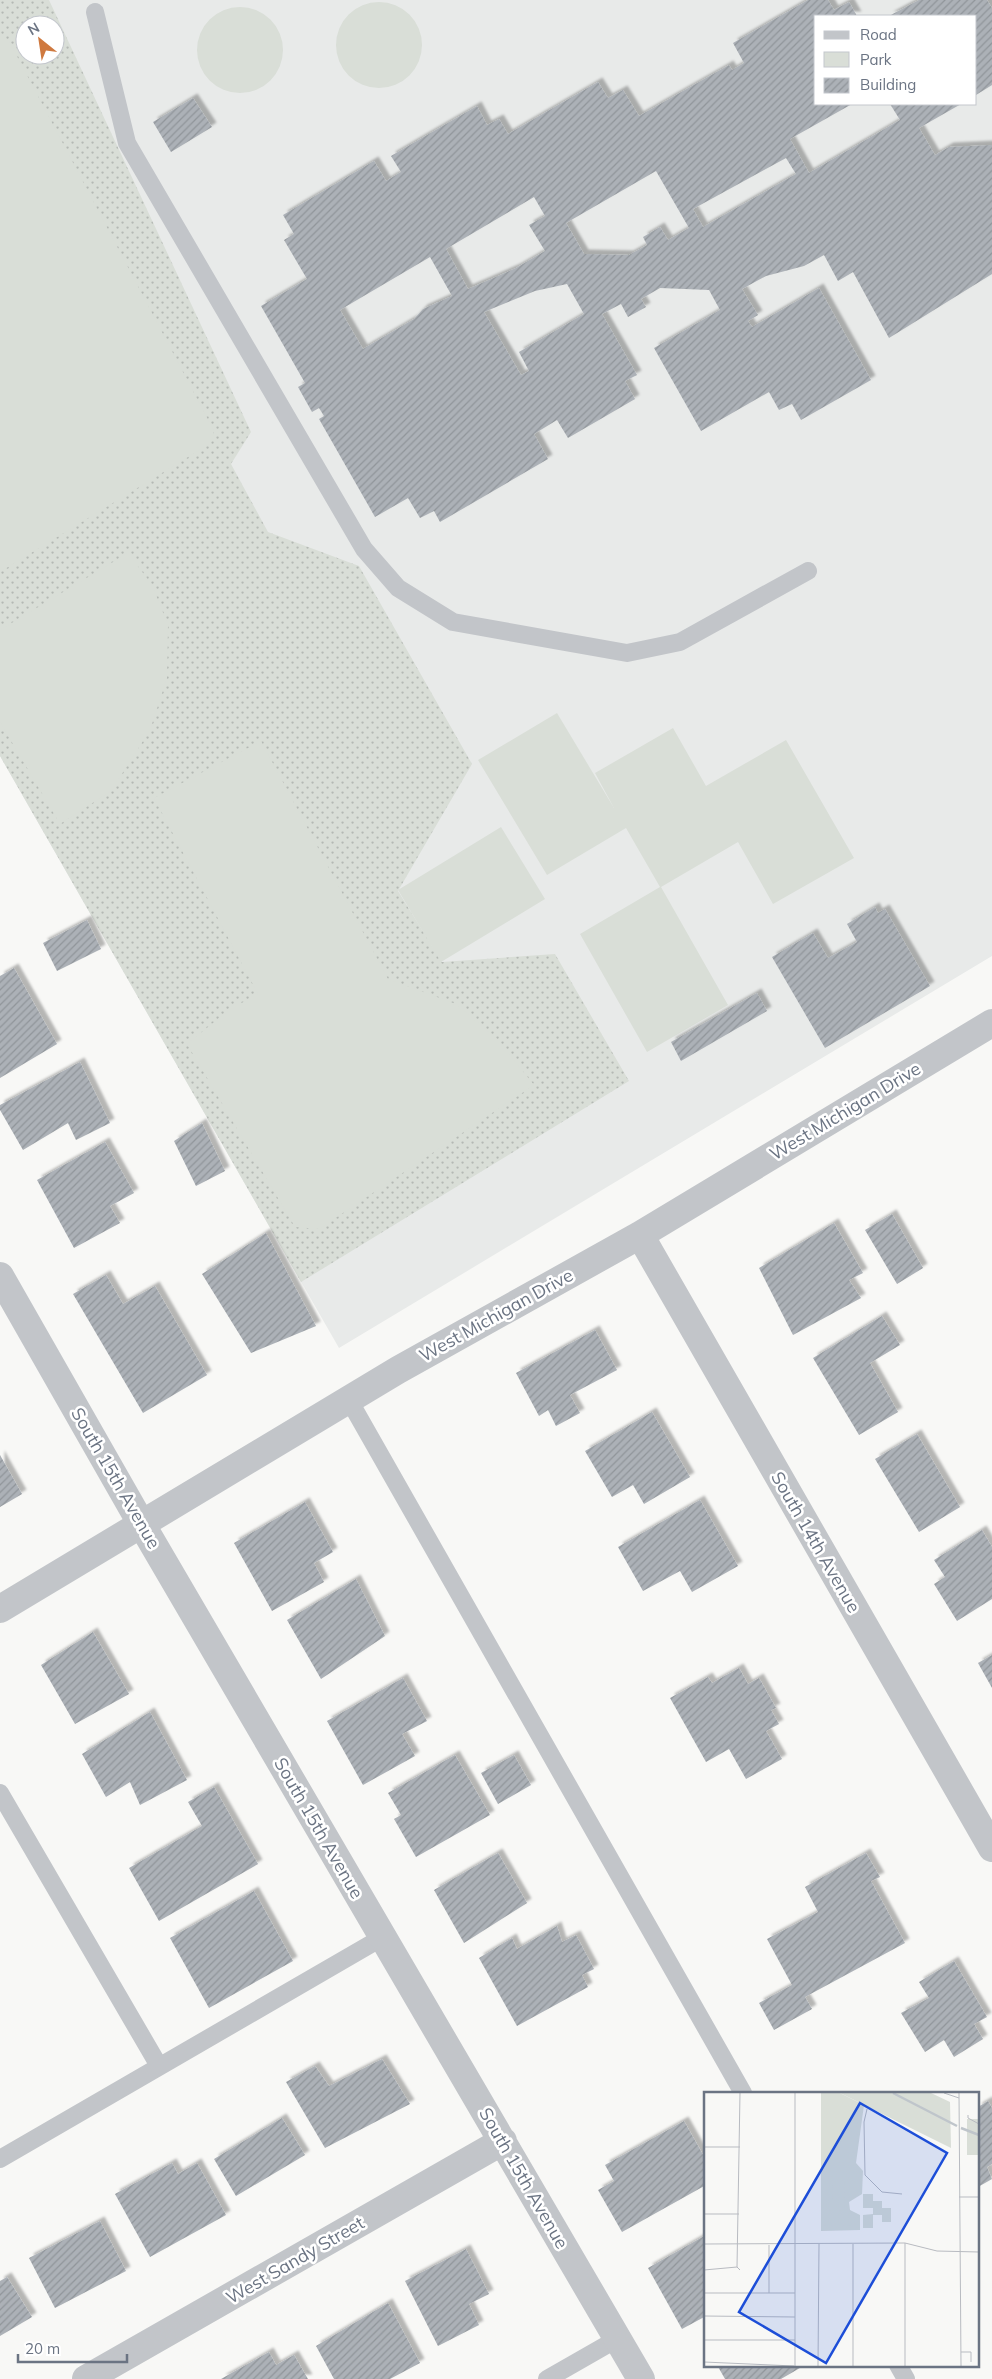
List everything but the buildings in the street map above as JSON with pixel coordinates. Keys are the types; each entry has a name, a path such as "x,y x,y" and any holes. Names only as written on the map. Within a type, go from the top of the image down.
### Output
{"street":[{"name":"West Michigan Drive","path":"0,1609 349,1400 640,1235 992,1023"},
{"name":"South 14th Avenue","path":"640,1235 992,1848"},
{"name":"South 15th Avenue","path":"0,1276 142,1525 641,2379"},
{"name":"West Sandy Street","path":"86,2379 503,2140"}],"lane":[{"path":"95,12 127,143 364,548 398,588 453,622 627,653 680,642 808,571"},
{"path":"349,1400 742,2092"},
{"path":"0,1793 159,2066"},
{"path":"0,2160 383,1937"},
{"path":"547,2379 617,2339"},
{"path":"899,2366 906,2379"}],"shaded area":[{"path":"0,0 992,0 992,956 339,1348 0,756"}],"green space":[{"path":"0,0 49,0 56,15 15,15 15,65 65,65 65,34 251,432 231,464 268,532 359,566 472,764 398,891 442,962 555,954 629,1081 301,1282 0,756"},
{"path":"379,2 395,5 403,9 415,21 419,29 422,45 419,61 415,69 403,81 395,85 379,88 363,85 355,81 343,69 339,61 336,45 339,29 343,21 355,9 363,5"},
{"path":"240,7 257,10 271,19 280,33 283,50 280,67 271,81 257,90 240,93 223,90 209,81 200,67 197,50 200,33 209,19 223,10"},
{"path":"0,36 9,41 15,52 15,65 22,65 214,431 211,443 0,572"},
{"path":"128,553 152,585 168,625 167,678 150,730 111,791 60,824 0,722 0,630"},
{"path":"557,713 614,808 595,773 673,728 706,786 786,740 854,858 773,904 738,842 661,887 728,1005 647,1052 580,934 660,887 626,828 547,875 478,760"},
{"path":"261,741 388,979 456,1004 497,1039 534,1085 319,1229 295,1227 187,1044 229,1010 258,994 154,798"},
{"path":"501,827 545,899 441,962 398,890"}]}
